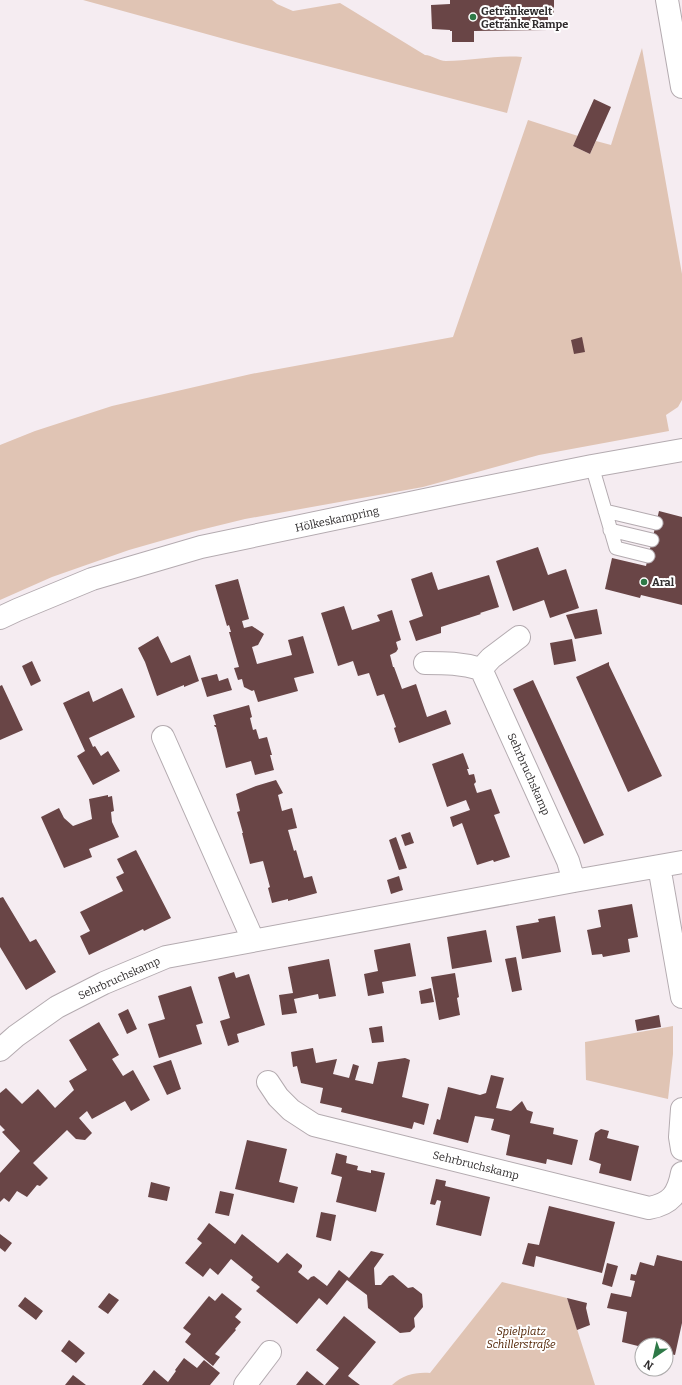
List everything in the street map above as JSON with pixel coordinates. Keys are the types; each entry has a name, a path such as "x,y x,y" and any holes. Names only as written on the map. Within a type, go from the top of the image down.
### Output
{"street":[{"path":"667,0 682,87"},
{"name":"Hölkeskampring","path":"0,618 92,579 201,547 453,494 592,466 682,450"},
{"path":"425,663 452,662 466,664 481,669 491,658 519,637"},
{"name":"Sehrbruchskamp","path":"481,669 568,861 574,881"},
{"path":"163,737 253,940"},
{"name":"Sehrbruchskamp","path":"0,1050 16,1036 57,1007 104,983 166,957 682,862"},
{"path":"659,866 682,997"},
{"name":"Sehrbruchskamp","path":"268,1082 278,1097 290,1110 314,1125 649,1208 660,1206 671,1199 679,1188 682,1173"},
{"path":"682,1109 680,1137 682,1149"},
{"path":"244,1385 270,1352"}],"lane":[{"path":"592,466 616,548 648,556"},
{"path":"605,511 656,523"},
{"path":"610,530 652,540"}],"green space":[{"path":"83,0 272,0 277,4 293,11 340,3 425,55 440,60 455,61 522,57 507,113 239,43"},
{"path":"642,48 682,274 682,400 678,407 666,415 669,431 539,455 423,487 245,519 192,532 129,550 52,577 0,600 0,445 35,431 112,406 251,374 453,337 528,120 578,136 573,146 590,154 596,141 611,145"},
{"path":"673,1026 673,1054 668,1099 586,1080 585,1042"},
{"name":"Spielplatz Schillerstraße","path":"502,1282 567,1298 595,1385 392,1385 400,1379 410,1375 430,1373"}],"building":[{"name":"Getränkewelt Getränke Rampe","path":"450,0 554,0 554,13 548,13 548,30 474,31 474,42 452,42 452,31 432,29 431,5 450,4"},
{"path":"594,99 611,107 590,154 573,146"},
{"path":"582,337 585,352 574,354 571,340"},
{"path":"659,511 682,517 682,605 641,595 640,598 605,589 612,558 646,566"},
{"path":"538,547 548,575 566,569 579,608 550,618 544,600 513,611 496,561"},
{"path":"432,572 438,590 489,575 499,607 441,627 441,633 416,641 409,621 423,616 411,579"},
{"path":"238,579 249,619 242,621 244,628 252,626 264,634 258,645 252,647 257,664 292,655 288,640 303,636 314,673 294,678 298,691 258,702 254,690 252,691 244,687 242,679 238,680 234,668 239,667 229,632 231,632 229,625 227,626 215,585"},
{"path":"344,606 352,630 380,621 377,615 392,610 401,640 396,642 398,649 396,652 390,655 402,689 416,684 427,717 446,710 451,724 399,743 394,728 396,727 384,694 377,696 369,673 358,676 353,661 338,666 321,613"},
{"path":"597,609 602,634 575,639 566,615"},
{"path":"158,636 171,663 190,655 199,681 184,687 184,685 157,696 145,662 138,648"},
{"path":"572,639 576,661 554,665 550,643"},
{"path":"32,661 41,681 31,686 22,666"},
{"path":"609,662 609,665 662,776 628,792 576,677"},
{"path":"217,674 219,681 228,678 232,690 207,697 201,678"},
{"path":"533,680 604,835 584,844 513,689"},
{"path":"2,685 23,730 0,740 0,686"},
{"path":"122,688 135,717 89,738 93,747 95,746 101,756 108,751 120,771 93,785 77,756 85,751 63,703 89,691 93,702"},
{"path":"249,705 253,730 256,729 259,739 267,737 274,770 255,775 251,761 226,768 216,727 214,725 216,725 213,715"},
{"path":"463,753 469,769 467,769 469,775 474,774 476,782 474,784 477,793 491,789 500,813 494,815 510,857 477,865 462,823 453,827 450,817 470,810 466,800 447,807 432,764"},
{"path":"276,780 283,793 278,795 282,811 292,808 297,828 288,830 294,851 296,850 304,878 312,876 317,893 288,901 288,899 272,903 268,888 270,887 263,861 250,864 237,812 240,811 236,794"},
{"path":"108,795 108,797 112,796 114,811 111,812 112,822 119,837 89,849 92,857 64,868 41,817 59,808 64,818 73,826 92,819 89,799"},
{"path":"410,832 414,843 405,846 401,835"},
{"path":"396,837 407,868 399,870 389,840"},
{"path":"136,850 171,918 144,931 143,929 89,955 80,936 90,931 80,912 123,891 116,877 124,873 117,859"},
{"path":"399,876 403,890 391,894 387,880"},
{"path":"3,897 30,942 36,939 56,972 26,990 0,947 0,898"},
{"path":"632,904 638,937 628,939 630,952 603,957 602,954 592,955 587,930 601,927 598,910"},
{"path":"555,916 561,952 522,959 516,926 539,922 538,919"},
{"path":"486,930 492,962 452,969 447,937"},
{"path":"410,943 416,976 382,982 384,993 368,996 364,974 378,971 374,950"},
{"path":"516,957 522,990 512,992 505,959"},
{"path":"329,959 336,996 319,999 318,994 294,999 297,1013 282,1015 279,995 293,993 288,967"},
{"path":"234,972 236,978 249,974 265,1025 237,1034 239,1042 228,1046 220,1021 230,1018 218,977"},
{"path":"455,973 460,1015 439,1020 431,977"},
{"path":"191,986 203,1023 196,1025 202,1044 159,1058 148,1024 165,1019 158,996"},
{"path":"431,988 434,1002 421,1004 419,991"},
{"path":"128,1009 137,1029 127,1034 118,1014"},
{"path":"659,1015 661,1027 637,1031 635,1020"},
{"path":"99,1022 119,1055 112,1059 123,1076 133,1070 150,1100 131,1111 125,1101 92,1119 87,1111 79,1118 92,1133 85,1140 76,1139 67,1130 33,1163 48,1178 40,1186 37,1185 27,1197 17,1191 9,1202 4,1198 0,1202 0,1173 20,1151 2,1132 5,1130 0,1125 0,1093 6,1088 22,1104 38,1089 55,1108 74,1090 69,1081 87,1070 69,1040"},
{"path":"382,1026 384,1042 372,1043 369,1028"},
{"path":"313,1048 316,1063 337,1059 333,1074 349,1078 353,1064 359,1066 355,1080 373,1084 378,1062 405,1058 410,1060 402,1097 429,1104 424,1125 414,1122 412,1129 341,1112 342,1108 320,1103 323,1088 301,1083 297,1066 293,1067 291,1052"},
{"path":"171,1060 181,1089 167,1095 153,1066"},
{"path":"491,1075 504,1078 496,1108 511,1111 522,1101 527,1110 533,1112 530,1123 554,1128 553,1134 578,1140 572,1165 547,1159 546,1164 506,1155 510,1135 491,1130 494,1119 475,1116 468,1143 433,1134 437,1119 440,1120 448,1087 480,1095 486,1093"},
{"path":"601,1129 609,1131 607,1138 639,1146 631,1181 599,1173 601,1164 589,1160 595,1133"},
{"path":"247,1140 287,1149 279,1182 298,1187 294,1203 235,1189"},
{"path":"336,1153 347,1156 346,1163 358,1166 357,1170 371,1173 371,1170 385,1173 376,1212 336,1202 342,1177 331,1174"},
{"path":"436,1179 446,1181 445,1186 490,1197 481,1236 436,1225 441,1201 437,1200 435,1205 430,1204"},
{"path":"151,1182 170,1187 167,1201 148,1197"},
{"path":"220,1191 234,1194 229,1216 215,1213"},
{"path":"549,1206 615,1222 602,1273 536,1256 534,1267 522,1264 528,1243 539,1245"},
{"path":"321,1212 336,1215 331,1241 316,1237"},
{"path":"209,1223 235,1244 242,1234 278,1263 287,1253 302,1265 298,1272 308,1280 314,1276 327,1286 339,1270 349,1278 371,1251 384,1254 374,1268 375,1285 381,1285 389,1276 393,1275 408,1288 413,1287 422,1294 423,1307 414,1318 415,1327 410,1332 400,1333 368,1308 367,1295 347,1280 327,1305 319,1298 297,1324 256,1291 260,1287 251,1280 253,1277 231,1259 218,1275 210,1268 203,1277 185,1263 202,1243 197,1239"},
{"path":"0,1234 12,1243 5,1252 0,1248"},
{"path":"657,1255 682,1261 682,1323 675,1355 674,1337 634,1337 634,1345 622,1342 627,1312 607,1308 611,1293 631,1297 635,1281 630,1280 631,1274 636,1275 640,1262 654,1266"},
{"path":"607,1263 618,1266 612,1287 602,1284"},
{"path":"109,1293 119,1300 108,1314 98,1307"},
{"path":"222,1293 242,1309 235,1317 241,1322 215,1354 220,1357 213,1366 185,1342 191,1334 183,1328 209,1296 215,1301"},
{"path":"25,1297 43,1311 36,1320 18,1306"},
{"path":"567,1298 587,1303 586,1308 590,1325 577,1330"},
{"path":"344,1316 376,1342 348,1376 360,1385 325,1385 339,1368 316,1350"},
{"path":"69,1340 85,1353 76,1363 61,1351"},
{"path":"184,1358 197,1368 204,1360 220,1373 210,1385 142,1385 154,1370 168,1382"},
{"path":"307,1371 324,1385 296,1385"},
{"path":"73,1375 86,1385 65,1385"}],"place":[{"name":"Getränkewelt Getränke Rampe","path":"473,17"},
{"name":"Aral","path":"644,582"}]}
